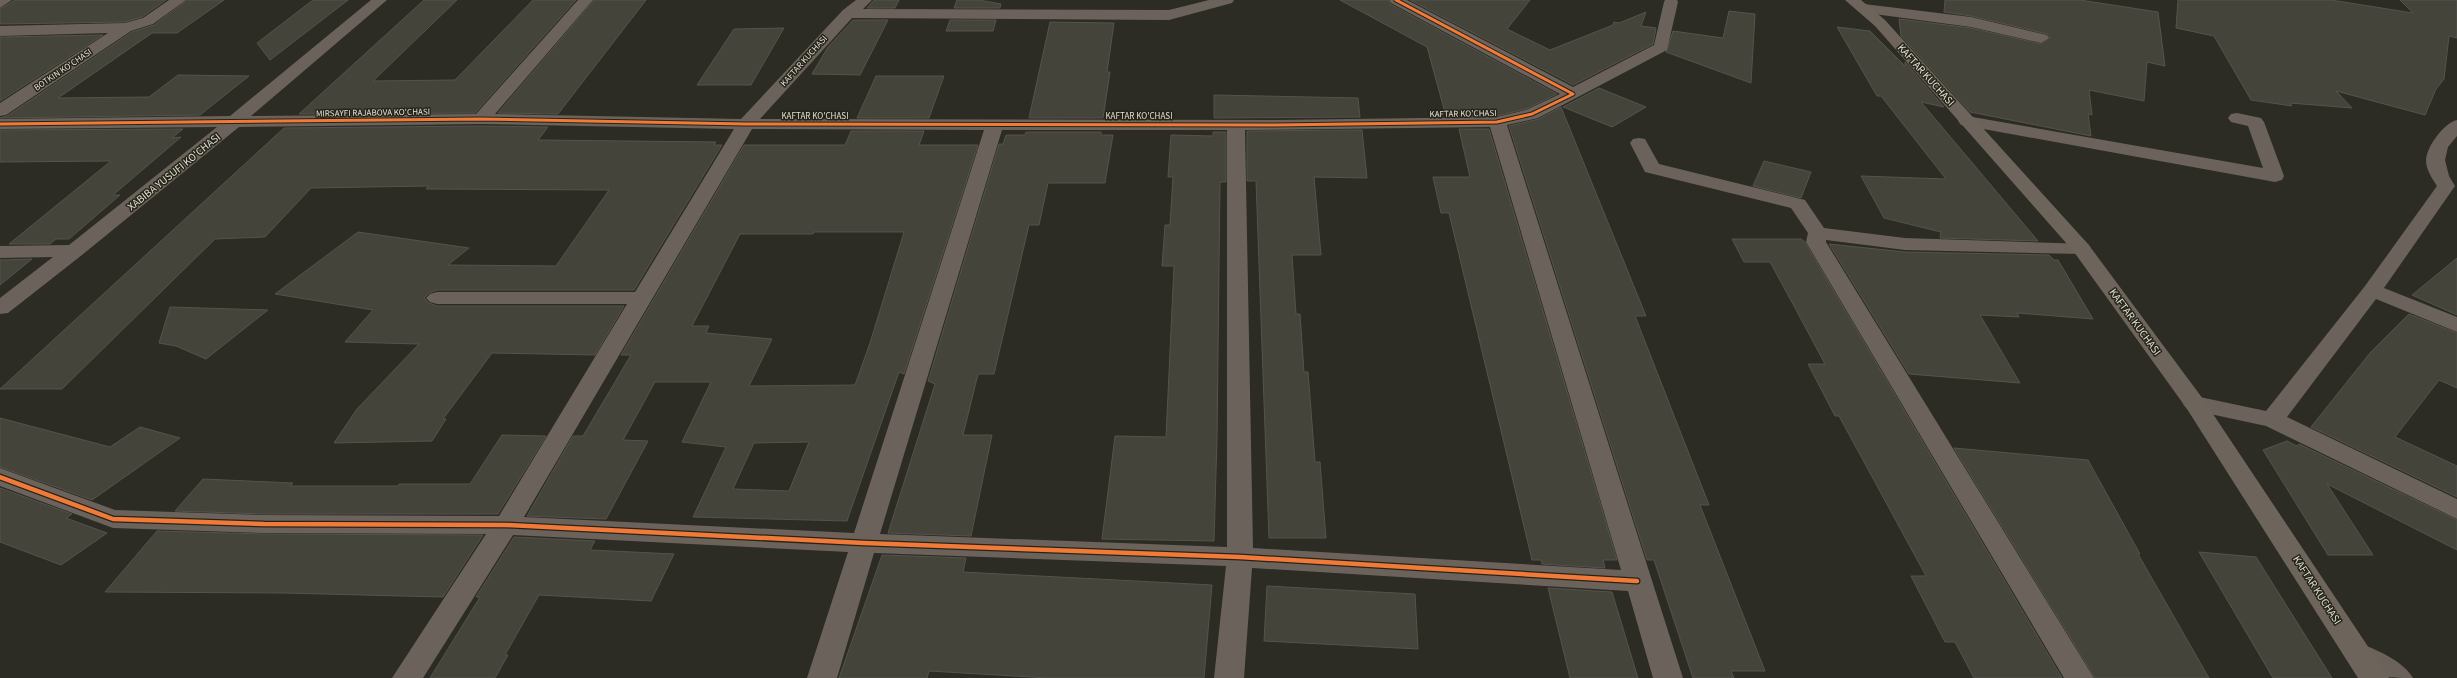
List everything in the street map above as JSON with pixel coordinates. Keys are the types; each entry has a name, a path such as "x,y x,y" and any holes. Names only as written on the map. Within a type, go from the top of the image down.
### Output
{"street":[{"path":"0,3 4,0"},
{"name":"BOTKIN KO'CHASI","path":"0,111 126,28 148,21 179,0"},
{"name":"XABIBA YUSUFI KO'CHASI","path":"0,308 234,123 380,0"},
{"path":"481,120 586,0"},
{"name":"KAFTAR KUCHASI","path":"407,678 506,525 746,124 848,13 865,0"},
{"path":"848,13 1169,15 1202,3 1227,0"},
{"path":"1396,0 1573,94"},
{"name":"KAFTAR KO'CHASI","path":"746,124 1236,124 1497,122 1532,114 1661,47 1671,2"},
{"path":"1858,5 1971,22 2041,38"},
{"name":"KAFTAR KUCHASI","path":"1858,5 1880,23 2082,248 2195,404 2367,667"},
{"name":"BOTKIN KO'CHASI","path":"0,31 126,28"},
{"path":"1967,121 2275,176 2255,122 2237,118"},
{"name":"MIRSAYFI RAJABOVA KO'CHASI","path":"0,124 481,120 746,124"},
{"path":"1497,122 1668,678"},
{"path":"822,678 995,124"},
{"path":"1229,678 1240,557 1236,124"},
{"path":"2272,420 2451,188 2435,170 2438,148 2457,124"},
{"path":"1639,143 1652,168 1798,204 1818,233 1816,242 2079,678"},
{"path":"1818,233 1905,244 2082,248"},
{"path":"0,252 74,251"},
{"path":"2372,290 2457,326"},
{"path":"437,298 642,298"},
{"path":"2195,404 2272,420 2457,510"},
{"path":"0,477 113,519 264,524 506,525 864,543 1240,557 1637,581"},
{"path":"2367,667 2398,678"}],"building":[{"path":"15,0 166,0 142,17 125,22 0,24 0,9"},
{"path":"187,0 224,0 177,33 152,33 58,98 149,97 178,75 249,76 200,115 0,118 7,116 132,32 154,25"},
{"path":"313,0 348,0 270,60 257,43"},
{"path":"424,0 457,0 373,81 455,80 533,0 576,0 475,113 299,114"},
{"path":"594,0 646,0 558,114 498,113"},
{"path":"874,0 899,0 895,8 867,8"},
{"path":"957,0 979,0 1001,4 1000,8 954,8"},
{"path":"1340,0 1388,0 1390,4 1557,94 1526,109 1497,116 1446,116 1427,47"},
{"path":"1410,0 1530,0 1507,29 1550,50 1613,25 1614,22 1619,23 1646,12 1641,26 1656,28 1653,44 1573,85"},
{"path":"1945,0 2080,0 2158,12 2165,66 2147,62 2144,101 2089,90 2092,115 2088,114 2091,136 1970,112 1901,36 1899,19 1971,28 2041,44 2050,37 2047,34 1971,16 1944,12"},
{"path":"2178,0 2331,0 2413,13 2400,0 2457,0 2457,38 2449,36 2444,79 2436,89 2425,115 2336,91 2352,108 2290,103 2292,106 2251,100 2214,36 2176,28"},
{"path":"1729,11 1755,14 1751,83 1666,52 1673,31 1723,38"},
{"path":"853,20 888,20 860,75 812,74 828,47"},
{"path":"950,20 996,20 993,31 946,31"},
{"path":"1050,22 1114,23 1107,72 1110,72 1103,118 1029,118"},
{"path":"1837,27 1870,31 1905,66 1905,62 1944,107 1921,102 2038,241 1940,238 1941,232 1884,218 1861,176 1946,179 1881,96 1877,96"},
{"path":"784,28 751,85 697,85 734,29"},
{"path":"103,35 0,101 0,37"},
{"path":"876,76 944,76 929,118 857,118"},
{"path":"1599,88 1646,107 1612,127 1563,107"},
{"path":"1214,95 1358,98 1360,117 1214,118"},
{"path":"1561,107 1646,316 1635,316 1709,505 1700,505 1765,671 1731,671 1734,678 1693,678 1654,560 1647,560 1509,126 1539,119"},
{"path":"481,126 548,127 538,140 716,142 714,145 722,145 634,290 437,290 429,293 424,298 429,303 437,306 624,306 595,355 492,353 443,419 446,419 432,441 334,443 357,409 419,344 345,342 373,310 275,294 358,232 469,248 448,265 556,266 609,190 426,189 429,186 311,188 265,237 215,239 62,389 0,389 284,128"},
{"path":"183,129 172,138 181,137 113,195 120,195 69,239 56,239 50,244 9,244 111,161 0,162 0,130"},
{"path":"1459,129 1489,129 1617,560 1603,560 1605,568 1542,564 1541,560 1532,560 1449,213 1441,213 1433,177 1470,177"},
{"path":"1362,130 1367,178 1314,177 1321,255 1292,255 1296,314 1300,314 1304,372 1308,372 1315,462 1320,462 1326,538 1269,538 1256,181 1247,181 1247,131"},
{"path":"851,131 924,131 919,145 978,145 904,374 899,372 847,521 693,517 726,447 682,442 711,382 655,382 623,440 648,441 606,519 527,516 573,436 583,436 631,355 621,355 744,145 845,145","holes":["814,232 904,232 870,343 855,385 749,386 772,339 706,333 709,326 692,326 740,234 813,234","809,442 789,491 733,489 754,443"]},
{"path":"1026,132 1101,132 1101,135 1113,135 1105,183 1048,183 1039,225 1029,225 994,374 978,374 963,435 992,435 971,536 888,533 935,384 928,381 999,144 1003,144 1006,135 1025,135"},
{"path":"1213,132 1226,132 1226,182 1220,182 1217,438 1214,541 1102,539 1115,436 1166,437 1174,266 1162,266 1165,225 1170,225 1173,177 1168,177 1171,135 1213,136"},
{"path":"1764,161 1811,172 1801,198 1753,186"},
{"path":"1732,239 1801,239 1805,242 2062,678 1974,678 1955,642 1945,642 1911,576 1926,576 1839,416 1835,416 1808,364 1825,364 1770,262 1744,262"},
{"path":"1829,244 1905,252 2049,255 2054,260 2058,260 2093,319 2017,313 2019,317 1980,315 2020,383 1909,374"},
{"path":"2457,258 2457,315 2412,295"},
{"path":"32,259 0,285 0,260"},
{"path":"170,307 268,310 206,359 176,346 159,343"},
{"path":"2409,314 2457,333 2457,388 2439,380 2395,437 2457,466 2457,497 2311,427 2370,353"},
{"path":"0,418 110,447 140,427 180,438 92,500 0,467"},
{"path":"502,435 546,436 498,514 264,514 175,511 203,479 293,483 290,486 470,484"},
{"path":"2287,441 2297,446 2299,444 2457,520 2457,550 2327,484 2373,555 2328,555 2263,450"},
{"path":"1954,448 2088,460 2140,554 2138,554 2209,678 2095,678"},
{"path":"0,488 72,514 66,518 107,533 61,565 0,542"},
{"path":"157,531 264,534 483,535 443,597 284,593 105,592"},
{"path":"514,537 595,541 590,550 674,554 651,601 539,595 505,655 508,655 495,678 430,678 480,597 476,597"},
{"path":"2199,552 2256,557 2332,678 2273,678"},
{"path":"882,555 966,558 963,572 1212,585 1204,678 1048,678 929,671 927,678 839,678"},
{"path":"1267,586 1415,594 1418,649 1264,641"},
{"path":"1548,588 1612,592 1638,678 1570,678"}],"cycle path":[{"path":"0,124 481,119 746,124 1276,125 1497,122 1532,114 1573,94 1396,0"},
{"path":"0,477 113,519 264,524 506,525 864,543 1240,557 1637,581"}]}
